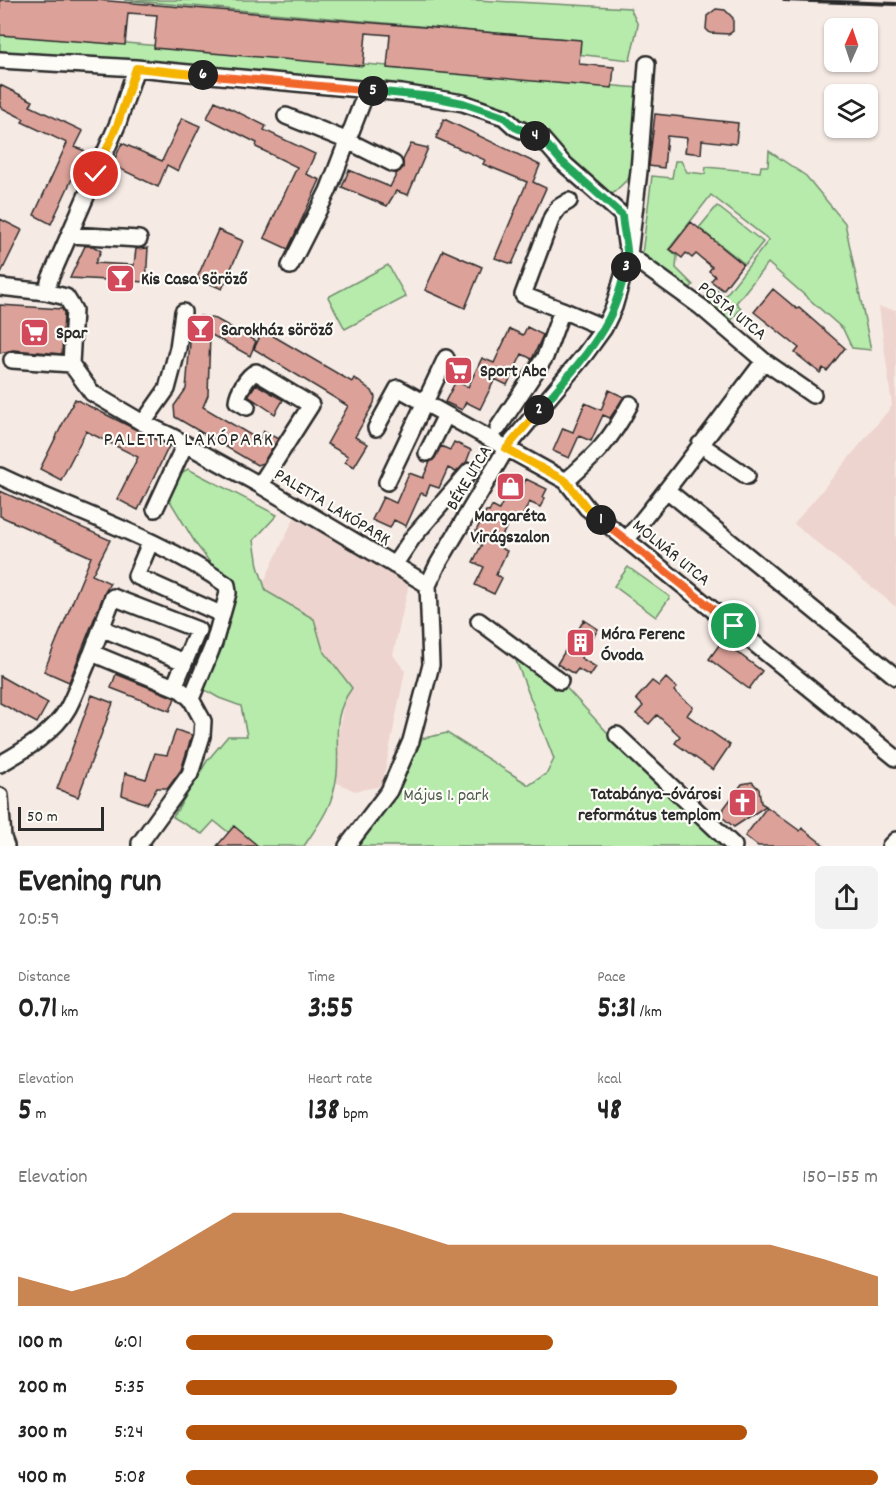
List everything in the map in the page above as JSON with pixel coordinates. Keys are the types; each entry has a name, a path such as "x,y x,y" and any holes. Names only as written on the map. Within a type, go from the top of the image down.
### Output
{"street":[{"path":"0,60 136,68 433,97 463,103 504,117 515,127 542,139 561,161 622,215 629,255"},
{"name":"BÉKE UTCA","path":"347,846 389,791 411,741 430,665 428,585 438,564 506,449 585,354 604,328 614,307 629,255 648,64"},
{"path":"46,292 118,123 136,68"},
{"path":"290,266 328,191 367,90"},
{"path":"286,116 348,141 394,164"},
{"path":"569,201 559,207 552,217 523,295 604,328"},
{"path":"70,235 139,239"},
{"name":"POSTA UTCA","path":"629,255 701,307 764,361 813,395"},
{"path":"0,287 46,292 66,297 74,310 71,364 12,360"},
{"path":"498,428 545,357 562,310"},
{"path":"143,423 167,389 178,348 183,312"},
{"path":"387,482 446,358"},
{"path":"626,540 668,491 700,444 764,361"},
{"name":"PALETTA LAKÓPARK","path":"71,364 92,393 143,423 260,485 428,585"},
{"path":"247,407 237,401 237,397 250,375 256,372 311,405 260,485"},
{"name":"MOLNÁR UTCA","path":"376,428 398,388 566,481 587,508 896,758"},
{"path":"566,481 592,459 616,432 630,404"},
{"path":"427,453 446,416"},
{"path":"155,509 185,444"},
{"path":"700,444 747,476"},
{"path":"394,565 413,537 470,471"},
{"path":"0,476 194,564 227,585 228,593 214,643 191,699"},
{"path":"668,491 896,677"},
{"path":"150,543 136,576 214,610"},
{"path":"0,764 26,750 59,721 67,709 92,653 113,597 198,630 174,687"},
{"path":"479,621 560,681"},
{"path":"101,628 184,662"},
{"path":"92,653 174,687 191,699 203,721 202,736 190,774 140,846"},
{"path":"617,735 734,846"},
{"path":"0,796 3,838 6,846"},
{"path":"890,846 896,840"}],"shaded area":[{"path":"879,307 896,310 896,607 794,524 892,406"},
{"path":"294,518 410,579 393,655 405,671 382,786 355,791 331,780 346,689 259,592"}],"green space":[{"path":"124,0 476,0 630,8 638,25 630,60 567,53 566,39"},
{"path":"0,32 639,88 654,98 645,169 628,179 606,200 515,127 433,97 0,62"},
{"path":"769,151 806,176 845,223 871,350 852,348 843,329 768,263 736,303 741,308 726,328 699,304 713,288 725,296 769,240 711,195 669,249 677,256 676,268 693,285 684,294 642,254 652,176 672,178 675,161 681,161 687,172 705,174 706,167 760,172 761,166 768,166"},
{"path":"717,206 763,242 745,264 699,228"},
{"path":"388,265 406,297 345,329 328,297"},
{"path":"188,469 277,515 254,540 258,566 266,591 314,619 323,650 352,688 345,699 338,720 338,762 333,795 321,821 304,846 246,846 214,821 202,834 173,817 207,761 228,736 247,736 241,706 203,689 225,614 221,577 196,544 167,496 177,475"},
{"path":"628,567 670,597 656,617 614,586"},
{"name":"Május 1. park","path":"508,640 560,681 653,782 724,846 348,846 411,741 447,733 529,785 547,773 554,759"}],"building":[{"path":"0,0 97,0 581,40 579,64 614,67 612,88 387,68 390,35 366,33 363,66 154,48 157,15 128,13 125,45 0,35"},
{"path":"716,9 725,10 733,18 733,31 729,34 710,33 706,29 707,16"},
{"path":"0,85 33,101 30,106 83,131 75,147 85,151 51,224 34,215 67,143 22,122 24,119 0,107"},
{"path":"215,101 266,126 264,130 315,154 306,174 320,180 288,249 264,238 297,167 256,147 257,143 207,118"},
{"path":"655,114 738,123 736,144 702,140 701,154 685,152 687,138 667,136 664,168 649,166"},
{"path":"182,118 200,126 178,171 167,165 158,187 112,165 122,143 162,161"},
{"path":"444,119 540,165 533,182 546,188 512,264 495,258 527,182 483,164 485,160 436,138"},
{"path":"411,144 428,148 408,195 396,191 387,206 342,187 349,170 390,187 397,173 403,168 403,160"},
{"path":"0,219 22,230 0,275"},
{"path":"691,222 743,264 723,290 711,281 715,276 709,271 712,267 696,254 692,258 686,253 682,258 670,249"},
{"path":"218,230 243,241 222,289 197,278"},
{"path":"85,246 93,246 101,251 95,263 134,265 136,249 148,248 146,282 70,278"},
{"path":"443,250 482,267 465,308 425,290"},
{"path":"773,289 845,348 827,371 823,368 820,373 795,353 799,348 754,312"},
{"name":"Spar","path":"0,305 62,309 64,313 62,354 13,350 0,353"},
{"path":"200,316 216,319 256,341 250,356 210,334 208,395 203,407 259,440 264,431 278,439 263,463 257,465 175,417 174,406 186,389 192,320"},
{"path":"527,327 543,335 532,359 522,354 507,385 495,379 480,409 466,402 462,410 445,402 456,381 468,387 482,358 494,363 510,329 523,335"},
{"path":"263,330 352,382 354,378 372,391 375,397 374,403 355,437 368,444 354,467 345,462 348,456 327,444 348,406 254,349"},
{"path":"256,384 283,400 275,414 248,396"},
{"path":"609,390 624,397 610,418 603,415 591,441 579,436 569,458 553,451 563,428 573,432 585,403 601,410"},
{"path":"75,399 169,446 138,510 117,499 138,457 86,431 61,480 40,469"},
{"path":"454,442 471,450 466,463 456,472 448,468 439,488 430,485 426,495 421,493 406,526 394,520 390,528 372,520 383,497 396,503 409,473 423,478 441,446 450,450"},
{"path":"526,479 547,489 543,497 545,498 540,507 529,502 521,520 512,516 497,546 507,551 496,575 502,578 494,594 475,585 484,567 473,562 482,544 475,541 478,536 474,535 486,511 489,512 492,506 499,510 508,491 518,496"},
{"path":"0,491 110,540 92,575 110,583 69,682 44,671 91,557 0,516"},
{"name":"Móra Ferenc Óvoda","path":"584,620 598,629 581,658 596,667 590,676 578,669 574,674 557,664"},
{"path":"722,641 762,671 749,689 709,659"},
{"path":"116,674 175,698 170,711 111,688"},
{"path":"0,676 48,703 37,723 0,703"},
{"path":"666,678 677,688 674,691 693,707 687,715 730,745 713,770 675,743 680,736 657,715 649,724 636,714 643,706 636,699 652,681 659,686"},
{"path":"92,695 113,703 78,797 57,789"},
{"path":"176,730 192,735 181,770 168,788 157,788 147,804 122,795 125,773 146,779 155,753 167,755"},
{"name":"Tatabánya–óvárosi református templom","path":"752,782 759,789 761,803 766,806 734,827 722,817 724,808 742,784"},
{"path":"767,807 800,831 802,828 825,846 758,846 745,836"},
{"path":"234,826 258,846 217,846"}],"railway":[{"path":"784,0 896,4"}],"place":[{"name":"Kis Casa Söröző","path":"120,278"},
{"name":"Sarokház söröző","path":"200,329"},
{"name":"Spar","path":"35,332"},
{"name":"Sport Abc","path":"459,370"},
{"name":"Margaréta Virágszalon","path":"510,486"},
{"name":"Móra Ferenc Óvoda","path":"580,643"},
{"name":"Tatabánya–óvárosi református templom","path":"742,803"}],"district":[{"name":"PALETTA LAKÓPARK","path":"189,438"}],"route":[{"path":"96,174 118,123 136,68 433,97 463,103 504,117 515,127 542,139 561,161 622,215 629,255 614,307 604,328 506,449 566,481 587,508 734,626"}]}
